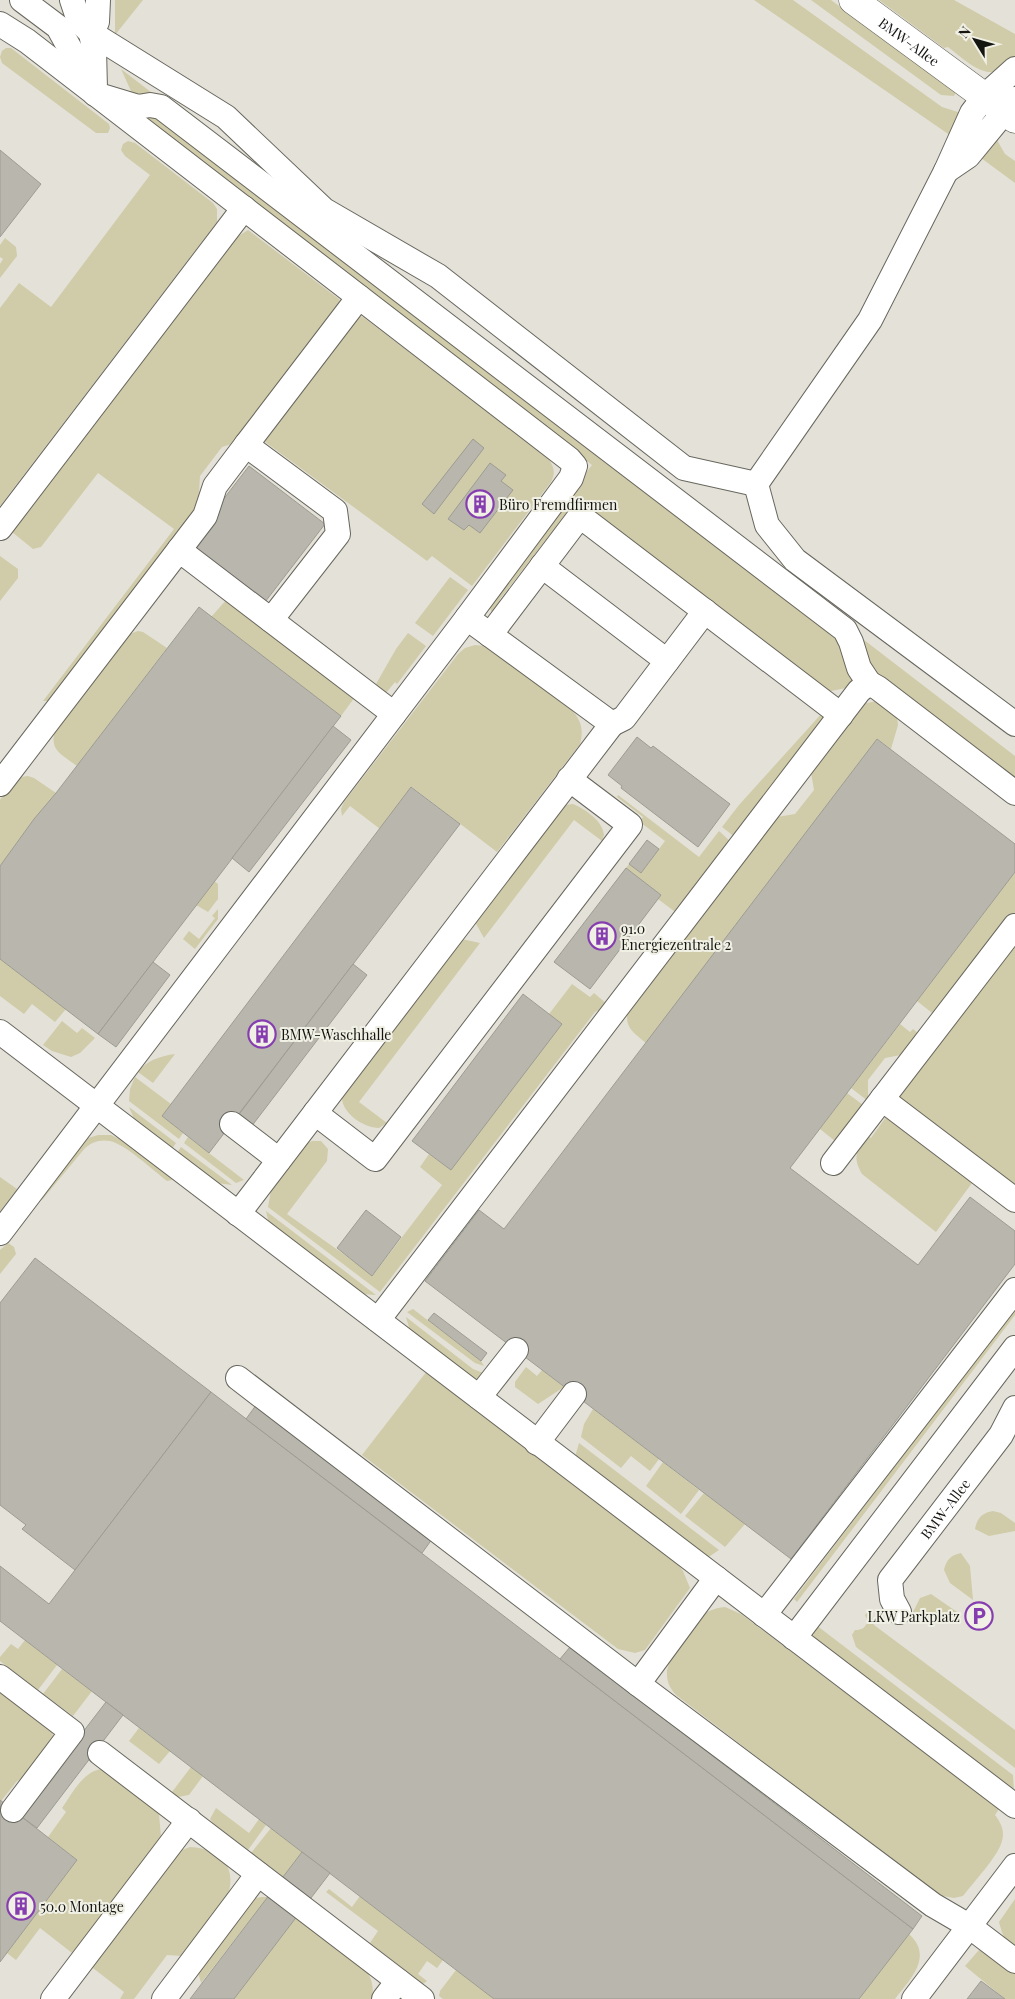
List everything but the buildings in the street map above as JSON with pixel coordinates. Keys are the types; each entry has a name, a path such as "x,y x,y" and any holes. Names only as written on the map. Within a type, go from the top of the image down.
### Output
{"main road":[{"name":"BMW-Allee","path":"853,0 1005,106"}],"lane":[{"path":"22,0 58,27 95,94 138,107 150,105 161,107 845,630 859,668 869,683 1015,793"},
{"path":"72,0 79,21 91,33 226,116 324,210 438,276 684,468 756,484"},
{"path":"95,94 94,48 91,33 97,22 98,0"},
{"path":"0,24 27,41 569,459 575,466 571,478 467,618 0,1233"},
{"path":"1015,69 1005,106 972,114 946,172 870,320 756,484 767,525 795,560 1015,724"},
{"path":"0,528 244,208"},
{"path":"0,784 180,550 205,516 215,486 359,297"},
{"path":"246,444 335,511 338,534 271,620"},
{"path":"490,635 580,516 841,715"},
{"path":"180,550 394,714"},
{"path":"542,566 666,661"},
{"path":"238,1214 612,724 624,718 704,611"},
{"path":"467,618 612,724"},
{"path":"378,1320 859,691 869,683"},
{"path":"315,1113 375,1159 563,913 630,825 570,779"},
{"path":"833,1163 1015,926"},
{"path":"0,1032 1015,1806"},
{"path":"882,1099 1015,1200"},
{"path":"232,1124 279,1160"},
{"path":"764,1614 1015,1290"},
{"path":"794,1638 1015,1348"},
{"path":"479,1397 516,1350"},
{"path":"238,1378 638,1684 933,1905 969,1926 1015,1961"},
{"path":"537,1443 574,1394"},
{"name":"BMW-Allee","path":"899,1612 892,1599 890,1580 1001,1435 1015,1408"},
{"path":"638,1684 716,1578"},
{"path":"0,1676 72,1732 13,1810"},
{"path":"100,1753 258,1874 391,1990 422,1999"},
{"path":"53,1999 189,1820"},
{"path":"914,1999 1015,1866"},
{"path":"164,1999 258,1874"}],"shaded area":[{"path":"115,0 143,0 115,35"},
{"path":"754,0 793,0 942,107 961,113 954,138"},
{"path":"811,0 831,0 956,92 954,96 941,95"},
{"path":"879,0 954,0 1015,34 1015,59 1005,67 994,72 982,70 969,64 948,47 944,48"},
{"path":"6,48 11,48 109,124 108,133 96,133 2,63 0,57 2,51"},
{"path":"121,69 1015,756 1015,779 857,670 851,687 826,692 575,502 500,599 495,616 490,606 492,594 592,465 145,122"},
{"path":"997,140 1005,154 1015,161 1015,183 977,155"},
{"path":"128,141 135,143 213,203 217,209 217,222 0,506 0,308 19,283 51,307 150,175 125,156 121,150 123,144"},
{"path":"248,230 339,299 342,305 241,441 222,447 200,476 198,512 52,701 43,701 174,529 98,473 41,547 33,549 12,532 237,237"},
{"path":"5,238 16,247 17,256 0,278 0,264 3,259 0,257 0,245"},
{"path":"355,315 363,317 548,458 553,467 554,472 551,482 472,586 432,556 427,561 257,436"},
{"path":"0,556 18,569 18,578 0,601"},
{"path":"450,577 468,590 433,636 415,623"},
{"path":"228,598 355,697 341,716 211,617"},
{"path":"138,631 143,632 167,648 77,766 57,750 54,741 56,727 127,635"},
{"path":"408,633 426,646 397,684 395,682 386,693 376,684 396,649"},
{"path":"475,645 485,646 571,709 582,729 580,744 497,852 412,787 380,829 350,806 342,816 341,809 344,802 458,654 465,648"},
{"path":"876,701 897,717 898,725 891,749 877,739 646,1043 632,1031 628,1023 627,1013 629,1006 771,818 795,814 814,790 810,767 859,705"},
{"path":"823,712 825,716 736,838 722,827 739,805"},
{"path":"28,776 56,793 34,819 0,866 0,800 15,780"},
{"path":"618,795 699,857 719,831 732,843 678,914 658,899 661,895 626,868 629,864 641,873 665,841 640,822 643,817 617,797"},
{"path":"573,804 588,812 597,820 603,830 602,841 574,820 484,938 475,922 560,810 565,805"},
{"path":"1015,872 1015,912 936,1016 917,1001"},
{"path":"214,881 218,884 218,899 208,912 196,905"},
{"path":"218,909 218,919 195,949 183,939 189,931 199,939 215,918 212,916"},
{"path":"462,939 480,943 359,1102 387,1123 379,1128 355,1119 346,1109 342,1098"},
{"path":"1015,941 1015,1190 899,1101 899,1095"},
{"path":"0,959 66,1009 55,1022 32,1004 24,1014 0,996"},
{"path":"572,984 590,997 594,993 607,1004 595,1012 380,1292 268,1207 271,1190 306,1144 312,1141 321,1141 328,1149 327,1161 287,1214 373,1275 442,1185 420,1167 429,1154 451,1170 549,1014"},
{"path":"62,1021 77,1033 82,1028 95,1038 80,1053 71,1057 52,1051 43,1045"},
{"path":"900,1024 910,1032 913,1029 920,1035 906,1054 885,1058 868,1080 868,1101 851,1088"},
{"path":"175,1054 153,1083 138,1072 155,1059"},
{"path":"135,1077 171,1104 162,1116 183,1133 179,1139 129,1101 130,1089"},
{"path":"847,1093 863,1105 835,1141 820,1129"},
{"path":"129,1107 176,1143 172,1149 135,1121"},
{"path":"886,1117 972,1183 936,1232 862,1174 859,1168 856,1158 860,1146 866,1135 871,1138"},
{"path":"98,1135 111,1135 123,1141 171,1177 172,1180 167,1181 131,1152 116,1143 106,1140 93,1143 85,1148 42,1200 41,1198 85,1139"},
{"path":"188,1137 244,1180 236,1183 184,1143"},
{"path":"181,1147 232,1185 217,1183 177,1153"},
{"path":"0,1177 17,1189 0,1211"},
{"path":"266,1211 376,1295 362,1294 269,1224"},
{"path":"8,1243 14,1247 16,1254 0,1274 0,1250"},
{"path":"1015,1308 1015,1315 797,1602 794,1599"},
{"path":"413,1309 481,1361 484,1366 475,1363 407,1312"},
{"path":"406,1317 473,1369 489,1375 477,1382 410,1331"},
{"path":"526,1367 537,1376 542,1370 564,1387 538,1404 515,1387 515,1382"},
{"path":"427,1371 677,1563 683,1571 690,1588 645,1650 635,1653 618,1649 362,1455"},
{"path":"593,1409 659,1459 650,1471 631,1456 621,1468 581,1437 584,1424"},
{"path":"579,1443 719,1550 707,1558 575,1457"},
{"path":"663,1462 699,1490 681,1514 646,1486"},
{"path":"704,1493 745,1524 725,1547 685,1516"},
{"path":"993,1511 1001,1513 1015,1523 1015,1531 989,1536 975,1529 981,1517"},
{"path":"961,1553 970,1566 973,1600 950,1583 944,1570 949,1558"},
{"path":"931,1594 960,1614 924,1618 913,1612 920,1598"},
{"path":"725,1607 741,1614 999,1809 995,1815 1003,1830 1000,1847 963,1896 954,1898 938,1895 676,1695 668,1683 667,1674 670,1661 678,1646 700,1617 717,1608"},
{"path":"869,1611 874,1625 1015,1730 1015,1768 856,1647 852,1635 855,1630 861,1629 866,1625 868,1621 865,1615"},
{"path":"816,1625 1013,1775 1014,1791 813,1640"},
{"path":"25,1640 57,1665 38,1690 0,1661 0,1657 11,1644 18,1649"},
{"path":"62,1669 92,1691 73,1716 43,1694"},
{"path":"0,1690 47,1725 52,1732 54,1740 32,1773 17,1781 1,1801 0,1800"},
{"path":"139,1728 170,1751 159,1764 129,1741"},
{"path":"191,1767 203,1776 189,1795 178,1797 172,1792"},
{"path":"102,1769 151,1805 159,1814 161,1837 76,1956 40,1928 16,1960 7,1953 77,1860 48,1837 66,1812 62,1808 79,1784 89,1774"},
{"path":"216,1808 249,1833 259,1819 266,1825 248,1850 213,1823 210,1819"},
{"path":"271,1828 302,1852 283,1877 251,1853"},
{"path":"190,1847 211,1852 225,1863 229,1870 230,1879 230,1890 226,1901 182,1956 167,1955 134,1999 120,1999 124,1992 89,1965 179,1851"},
{"path":"329,1889 352,1907 360,1896 443,1960 437,1968 427,1961 418,1974 427,1981 423,1984 370,1943 378,1931 326,1892"},
{"path":"268,1897 201,1983 198,1972 253,1899"},
{"path":"1015,1899 1015,1950 1004,1938 999,1922"},
{"path":"297,1916 363,1966 372,1982 372,1999 234,1999"},
{"path":"909,1934 916,1943 920,1959 913,1976 907,1984 895,1999 859,1999"},
{"path":"979,1950 999,1959 1015,1972 1015,1999 1005,1999 965,1966"},
{"path":"456,1970 494,1999 443,1999 439,1996 440,1991"}],"place":[{"name":"Büro Fremdfirmen","path":"480,504"},
{"name":"91.0 Energiezentrale 2","path":"602,936"},
{"name":"BMW-Waschhalle","path":"262,1034"},
{"name":"LKW Parkplatz","path":"979,1616"},
{"name":"50.0 Montage","path":"21,1906"}]}
